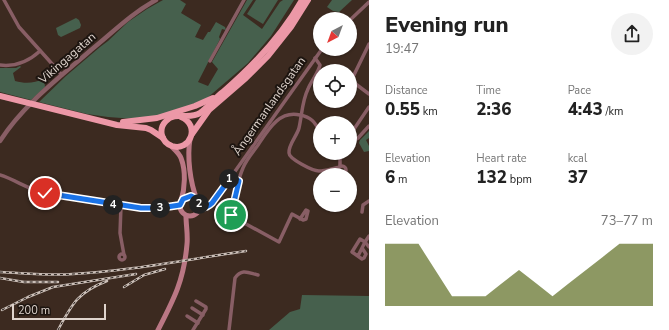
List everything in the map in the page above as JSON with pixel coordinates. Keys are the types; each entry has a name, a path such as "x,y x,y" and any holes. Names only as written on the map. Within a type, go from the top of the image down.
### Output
{"highway":[{"path":"107,122 148,124 167,119 172,116 192,116 200,113 264,53 287,24 302,0"},
{"path":"0,96 129,127 146,128 163,138 170,145 181,146 187,143 210,110 268,56 291,27 308,0"},
{"path":"123,122 156,118 198,105 221,93"},
{"path":"181,116 190,124 192,130 191,137"},
{"path":"163,138 163,124 167,119"}],"main road":[{"path":"170,145 178,154 182,162 184,186 180,203 181,212 186,216 194,216 200,208 191,177 189,148 191,137"},
{"path":"180,203 184,198 189,196 198,200"},
{"path":"158,330 176,294 182,275 187,244 186,216"}],"street":[{"path":"4,0 19,27 62,76"},
{"path":"210,61 244,0"},
{"name":"Vikingagatan","path":"0,141 23,112 62,76 129,18 154,1"},
{"path":"357,13 369,2"},
{"path":"369,44 352,79 353,82 369,94"},
{"path":"0,65 6,66 23,63 40,51"},
{"path":"315,58 320,65 319,69 305,96 298,132 289,150 289,157 316,171 340,167 340,160"},
{"name":"Ångermanlandsgatan","path":"200,208 209,206 216,198 315,58"},
{"path":"357,125 369,107"},
{"path":"300,219 292,214 279,242 246,224 236,224 232,221 231,213 239,181 246,162 274,124 288,114 302,115 313,121"},
{"path":"357,139 369,126"},
{"path":"0,175 42,192 121,206 154,208 180,203"},
{"path":"231,177 239,181"},
{"path":"362,212 363,205 369,201"},
{"path":"121,206 120,233 123,254"},
{"path":"358,256 369,236"},
{"path":"362,248 366,253 365,257 362,259 352,252 360,239 369,247"},
{"path":"229,330 235,278 238,274 245,271 258,274"},
{"path":"193,330 206,309 206,307 196,301"},
{"path":"192,308 203,315"},
{"path":"187,316 198,323"}],"green space":[{"path":"163,0 180,0 186,4 181,13 201,25 195,37 203,40 216,22 225,27 226,30 222,29 219,37 220,39 198,82 208,86 218,69 212,62 247,0 253,0 243,15 262,29 280,2 283,0 294,0 271,36 248,63 206,99 171,116 135,119 108,117 87,114 39,102 66,76 128,22"},
{"path":"256,0 278,0 263,24 247,14"},
{"path":"332,0 352,0 339,12 333,11 327,7"},
{"path":"76,18 79,20 81,25 80,28 61,37 58,35 56,28"},
{"path":"21,67 13,73 15,81 30,83 44,79 45,87 31,100 0,92 0,68 16,68"},
{"path":"369,131 369,138 366,140 369,146 369,151 364,152 359,143"},
{"path":"302,295 369,296 369,330 269,330 290,312 300,309"}],"railway":[{"path":"0,272 64,275 138,268 246,251"},
{"path":"124,287 144,275 165,269"},
{"path":"2,310 53,287 136,274"},
{"path":"0,278 24,282 58,282"},
{"path":"58,330 67,313 82,294 107,281"}],"route":[{"path":"45,193 141,208 160,208 180,205 183,199 191,196 197,199 200,208 202,208 209,206 212,203 231,177 239,181 231,215"}]}
